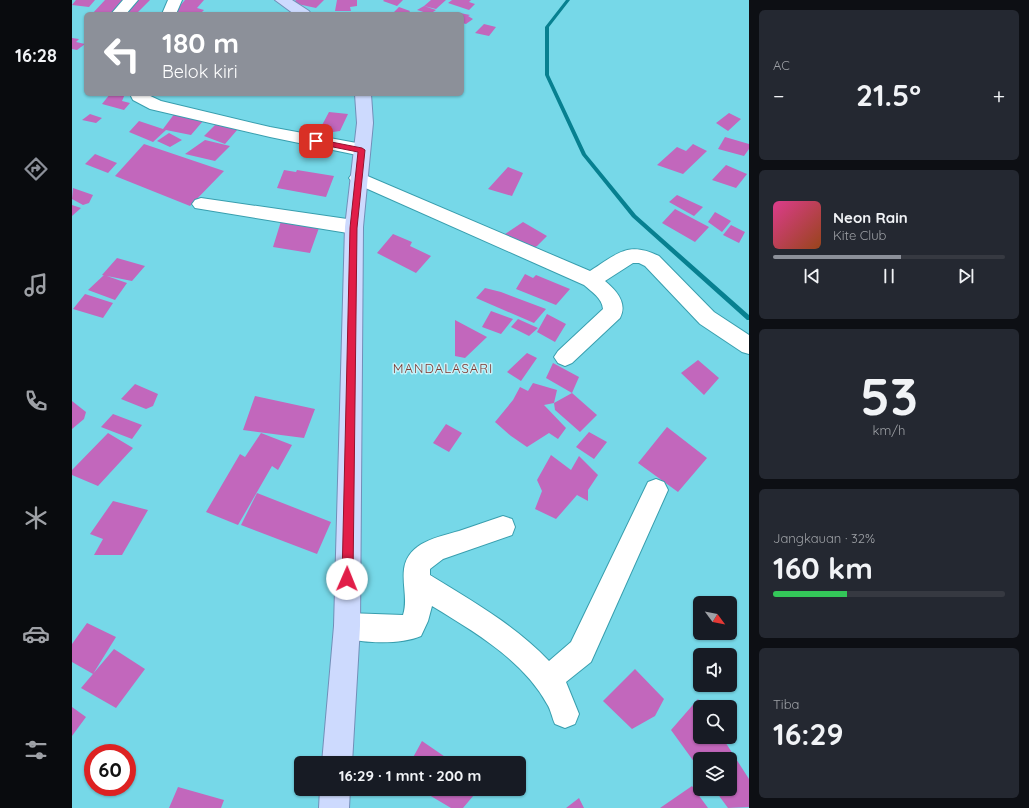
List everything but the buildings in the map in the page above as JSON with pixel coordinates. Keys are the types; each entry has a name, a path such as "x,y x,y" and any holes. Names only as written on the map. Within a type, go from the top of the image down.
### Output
{"main road":[{"path":"282,0 301,12"},
{"path":"338,756 347,626 354,228 358,178 365,123 363,96"}],"street":[{"path":"120,12 131,0"},
{"path":"170,12 175,0"},
{"path":"138,96 139,98 156,105 270,132 362,150"},
{"path":"358,178 591,280 604,290 614,306 613,312 565,357"},
{"path":"201,204 354,228"},
{"path":"591,280 629,256 647,258 652,261 708,318 749,346"},
{"path":"547,680 581,652 656,490"},
{"path":"347,626 399,629 412,627 419,606 417,569 420,562 436,549 503,527"},
{"path":"418,582 481,622 523,653 537,667 558,694 565,714"}],"waterway":[{"path":"568,0 547,27 547,75 584,155 634,216 749,318"}],"district":[{"name":"MANDALASARI","path":"443,368"}],"route":[{"path":"316,141 362,150 354,228 347,579"}]}
